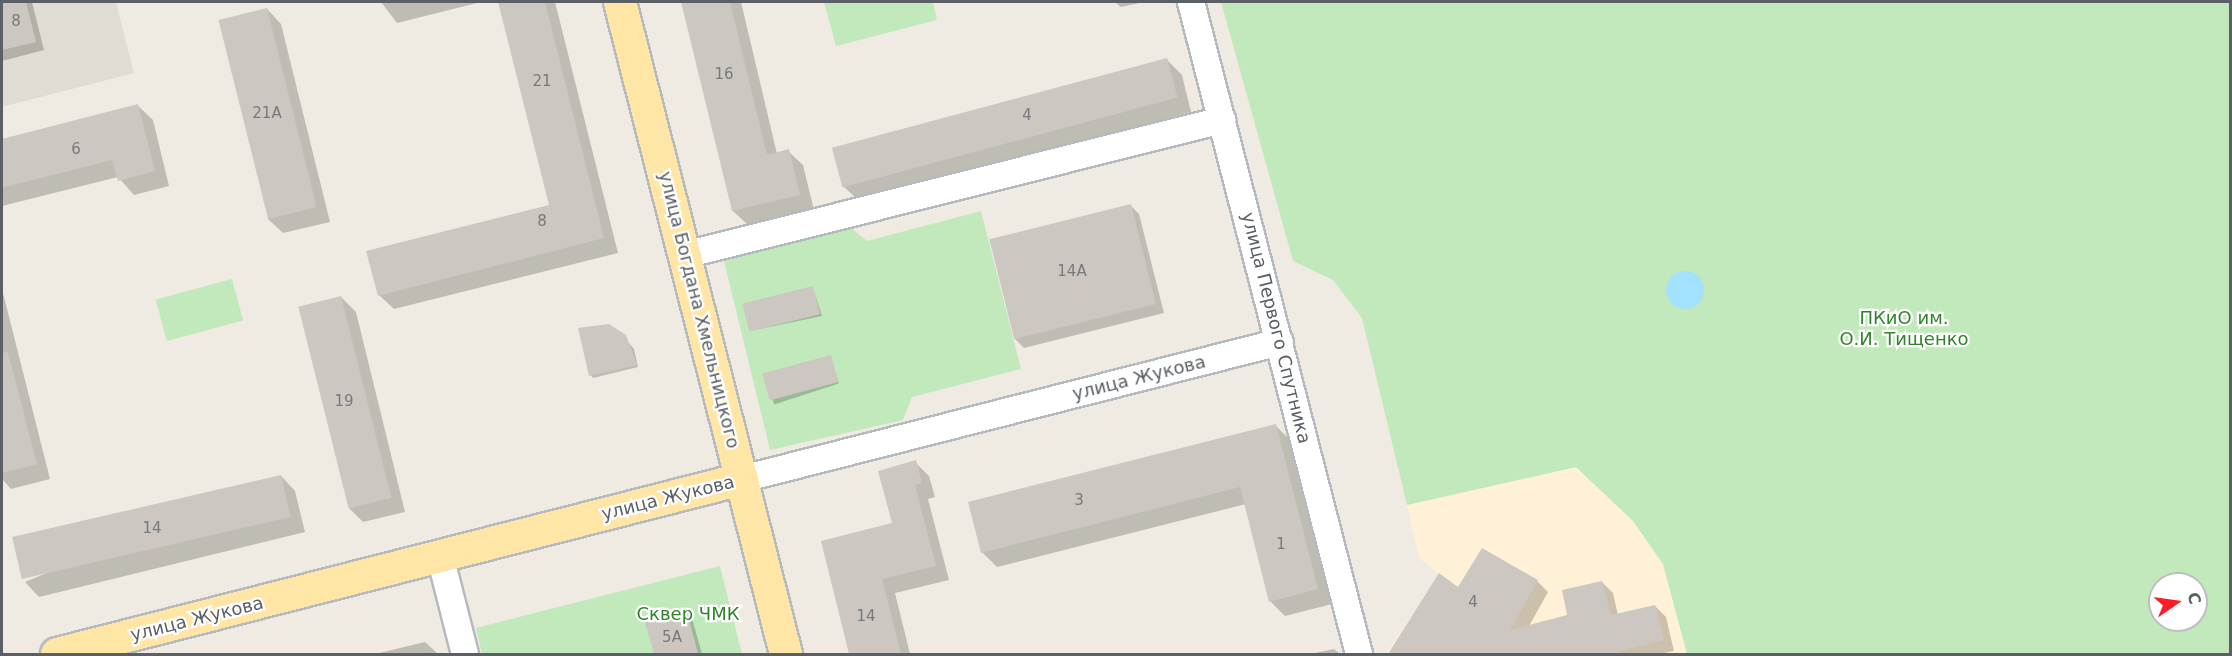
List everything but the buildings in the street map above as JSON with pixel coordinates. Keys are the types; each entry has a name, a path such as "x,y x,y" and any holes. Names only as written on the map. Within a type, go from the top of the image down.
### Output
{"main road":[{"name":"улица Богдана Хмельницкого","path":"620,2 786,654"},
{"name":"улица Жукова","path":"57,654 742,479"}],"street":[{"name":"улица Первого Спутника","path":"1191,2 1359,654"},
{"path":"685,255 1222,120"},
{"name":"улица Жукова","path":"742,479 1280,342"},
{"path":"440,556 465,654"}],"shaded area":[{"path":"2,2 116,2 134,73 2,107"},
{"path":"1576,467 1633,521 1663,564 1687,654 1386,654 1439,574 1419,558 1407,505"}],"green space":[{"path":"824,2 933,2 937,20 836,46"},
{"name":"ПКиО им. О.И. Тищенко","path":"1221,2 2230,2 2230,654 1687,654 1663,564 1633,521 1576,467 1407,505 1362,318 1333,280 1293,261"},
{"path":"981,211 1021,369 912,397 903,420 770,450 724,261 850,227 867,241"},
{"path":"232,279 243,321 167,341 156,299"},
{"name":"Сквер ЧМК","path":"720,566 742,654 482,654 476,628"}],"water":[{"path":"1685,271 1692,272 1698,277 1703,283 1703,297 1698,303 1692,308 1685,309 1678,308 1672,303 1667,297 1666,290 1667,283 1672,277 1678,272"}]}
